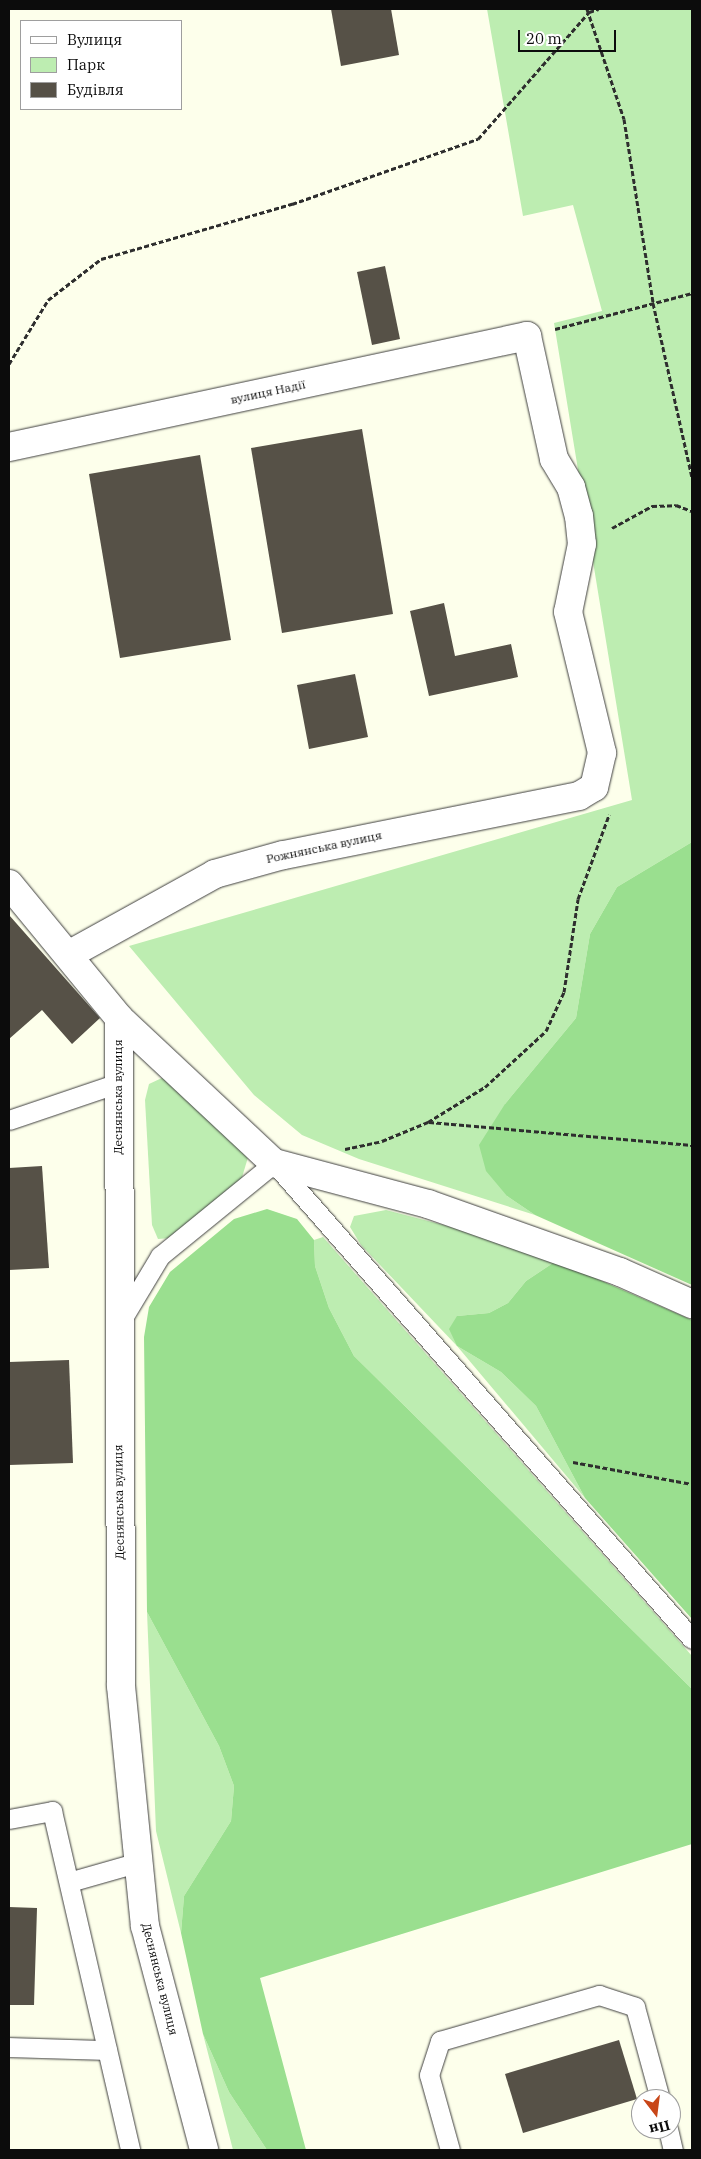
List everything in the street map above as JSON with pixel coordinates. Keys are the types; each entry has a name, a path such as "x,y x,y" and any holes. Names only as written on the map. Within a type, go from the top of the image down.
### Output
{"street":[{"name":"вулиця Надії","path":"9,447 527,336"},
{"path":"527,336 554,459 572,487 582,544"},
{"name":"Рожнянська вулиця","path":"70,954 216,874 283,854 579,796 594,787 602,754 568,612 582,544"},
{"path":"9,884 70,954 119,1018 274,1163 428,1204 620,1272 692,1304"},
{"name":"Деснянська вулиця","path":"119,1018 116,1329 121,1686 145,1926 204,2150"}],"lane":[{"path":"9,1120 118,1083"},
{"path":"116,1329 160,1256 274,1163 692,1639"},
{"path":"9,1819 52,1811 130,2150"},
{"path":"69,1882 139,1862"},
{"path":"450,2150 429,2075 440,2041 599,1995 635,2006 657,2089"},
{"path":"9,2047 107,2050"}],"path":[{"path":"9,364 48,300 101,260 292,204 478,139 588,10 599,9"},
{"path":"588,10 624,119 654,303 692,478"},
{"path":"527,336 692,293"},
{"path":"582,544 652,506 676,505 692,511"},
{"path":"337,1151 382,1142 428,1122 484,1087 546,1030 564,992 578,899 612,808"},
{"path":"428,1122 692,1145"},
{"path":"531,1456 692,1484"}],"green space":[{"path":"487,9 692,9 692,842 617,887 590,934 576,1018 505,1104 507,1196 535,1215 359,1159 302,1135 254,1095 129,946 632,800 554,323 602,311 573,205 523,216"},
{"path":"692,842 692,1285 535,1215 507,1196 486,1171 479,1145 505,1104 576,1018 590,934 617,887"},
{"path":"164,1077 249,1154 240,1184 171,1238 158,1239 152,1225 145,1100 149,1084"},
{"path":"267,1209 297,1219 314,1240 315,1266 329,1308 354,1356 692,1689 692,1844 260,1978 306,2150 267,2150 229,2092 203,2034 181,1933 184,1896 231,1821 234,1786 219,1746 147,1612 144,1337 149,1307 170,1272 234,1219"},
{"path":"386,1210 482,1235 556,1261 526,1281 508,1303 489,1313 457,1316 457,1346 361,1245 350,1227 354,1216"},
{"path":"323,1237 692,1656 692,1689 354,1356 329,1308 315,1266 314,1240"},
{"path":"556,1261 692,1320 692,1619 585,1498 536,1406 501,1372 457,1346 449,1329 457,1316 489,1313 508,1303 526,1281"},
{"path":"457,1346 501,1372 536,1406 585,1498"},
{"path":"147,1612 219,1746 234,1786 231,1821 184,1896 181,1933 156,1831"},
{"path":"203,2034 229,2092 267,2150 233,2150"}],"building":[{"path":"331,9 391,9 399,55 341,66"},
{"path":"385,266 400,339 372,345 357,272"},
{"path":"362,429 393,614 282,633 251,448"},
{"path":"200,455 231,640 120,658 89,474"},
{"path":"444,603 455,656 511,644 518,677 429,696 410,611"},
{"path":"355,674 368,737 309,749 297,685"},
{"path":"9,915 100,1018 72,1044 42,1010 9,1039"},
{"path":"42,1166 49,1268 9,1270 9,1168"},
{"path":"69,1360 73,1463 9,1465 9,1362"},
{"path":"9,1907 37,1908 34,2005 9,2005"},
{"path":"619,2040 634,2089 631,2089 631,2101 523,2133 505,2074"}]}
